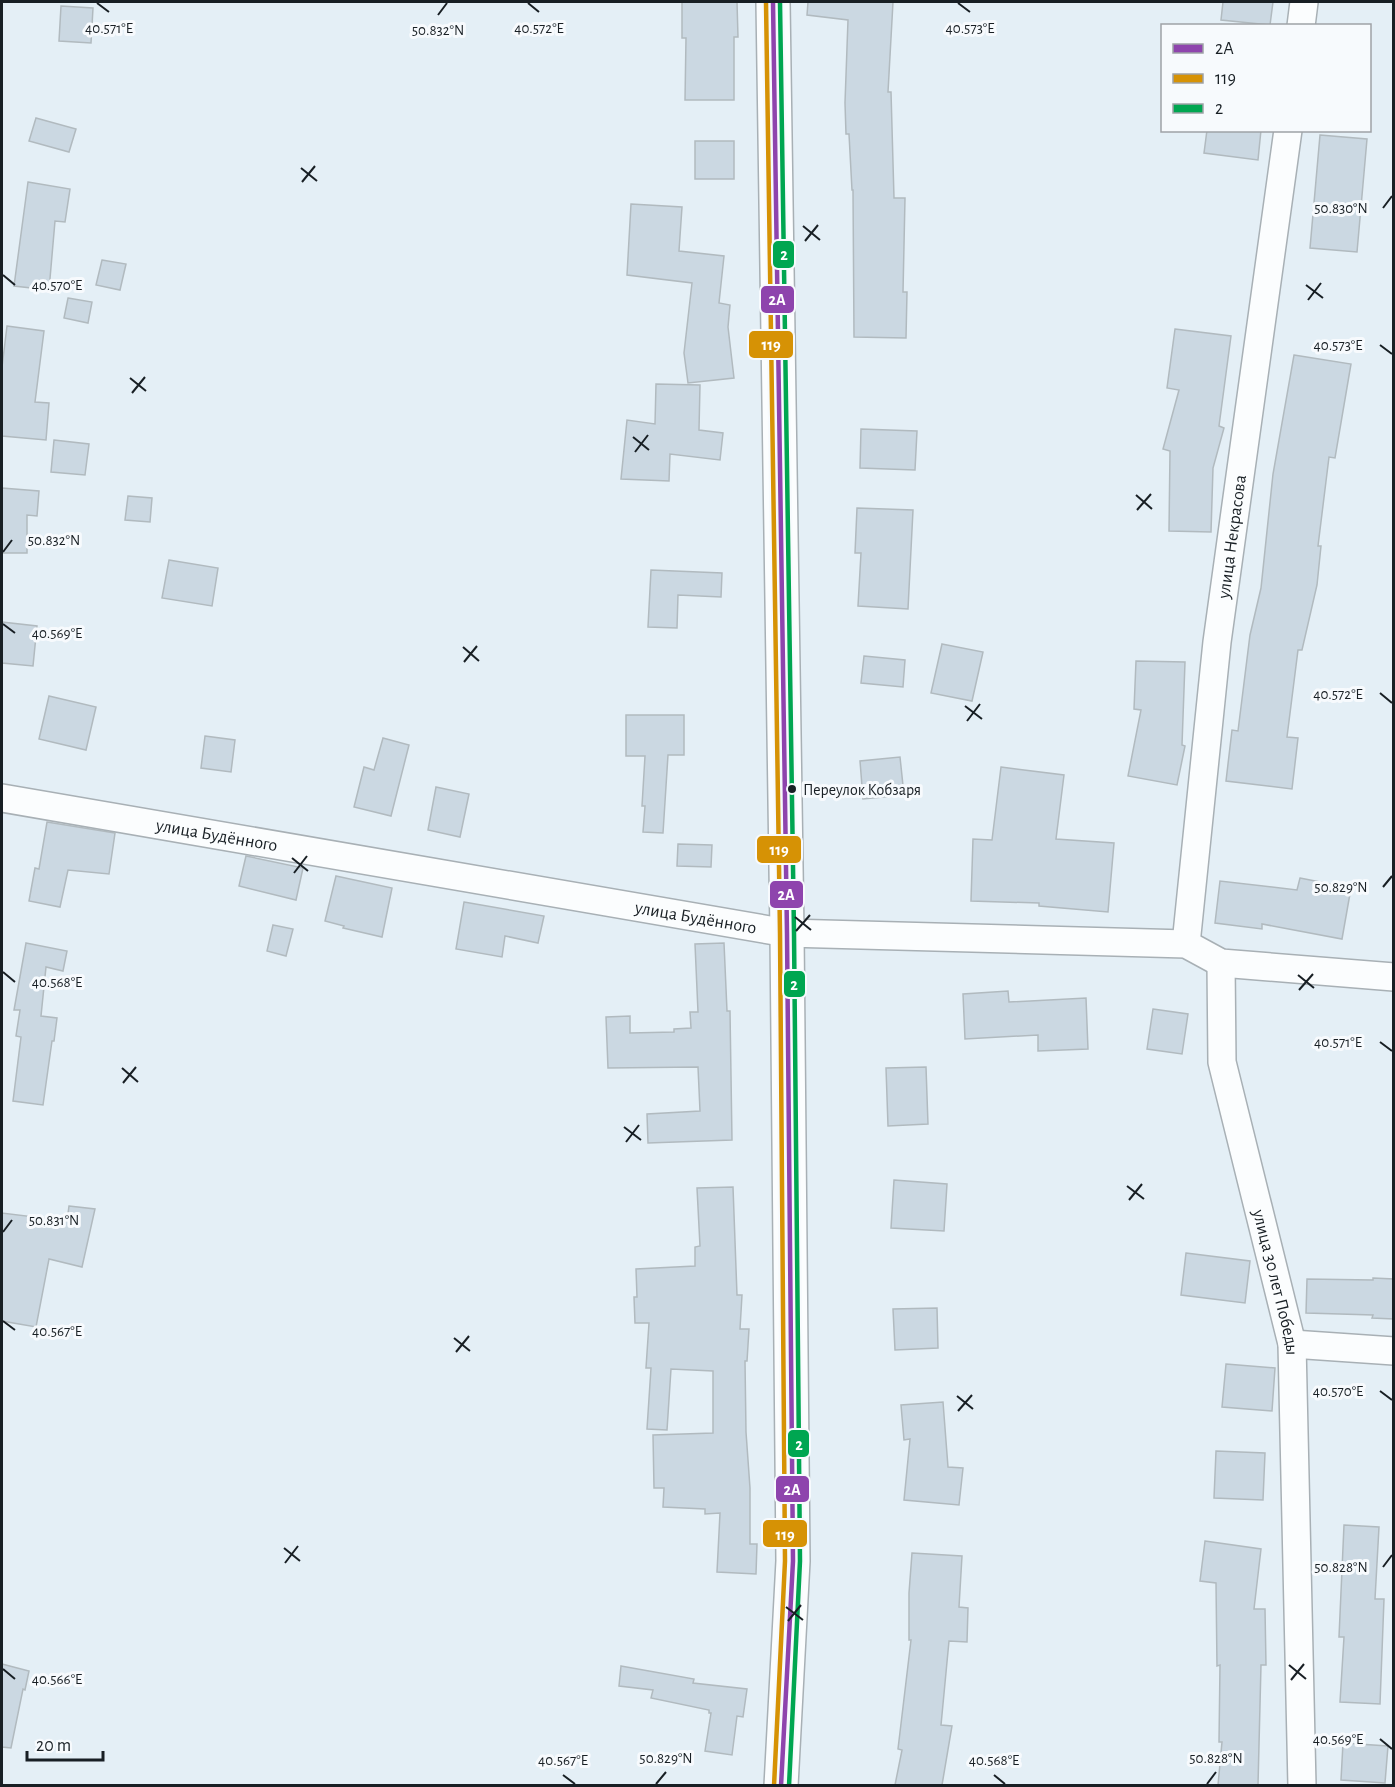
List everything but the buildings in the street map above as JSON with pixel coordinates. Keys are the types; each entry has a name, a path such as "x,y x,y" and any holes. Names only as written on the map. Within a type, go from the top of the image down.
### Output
{"main road":[{"path":"773,2 787,933 792,1562 781,1785"}],"street":[{"path":"1302,24 1304,2"},
{"name":"улица Некрасова","path":"1186,944 1217,642 1288,132"},
{"name":"улица Будённого","path":"2,798 787,933 1186,944 1221,963 1394,977"},
{"name":"улица 30 лет Победы","path":"1221,963 1222,1062 1292,1344 1302,1785"},
{"path":"1292,1344 1394,1351"}],"transit line":[{"name":"119","path":"766,2 780,933 785,1561 774,1786"},
{"name":"2А","path":"773,2 787,933 793,1561 781,1786"},
{"name":"2","path":"780,2 794,933 800,1561 789,1786"}],"place":[{"name":"Переулок Кобзаря","path":"792,789"}]}
